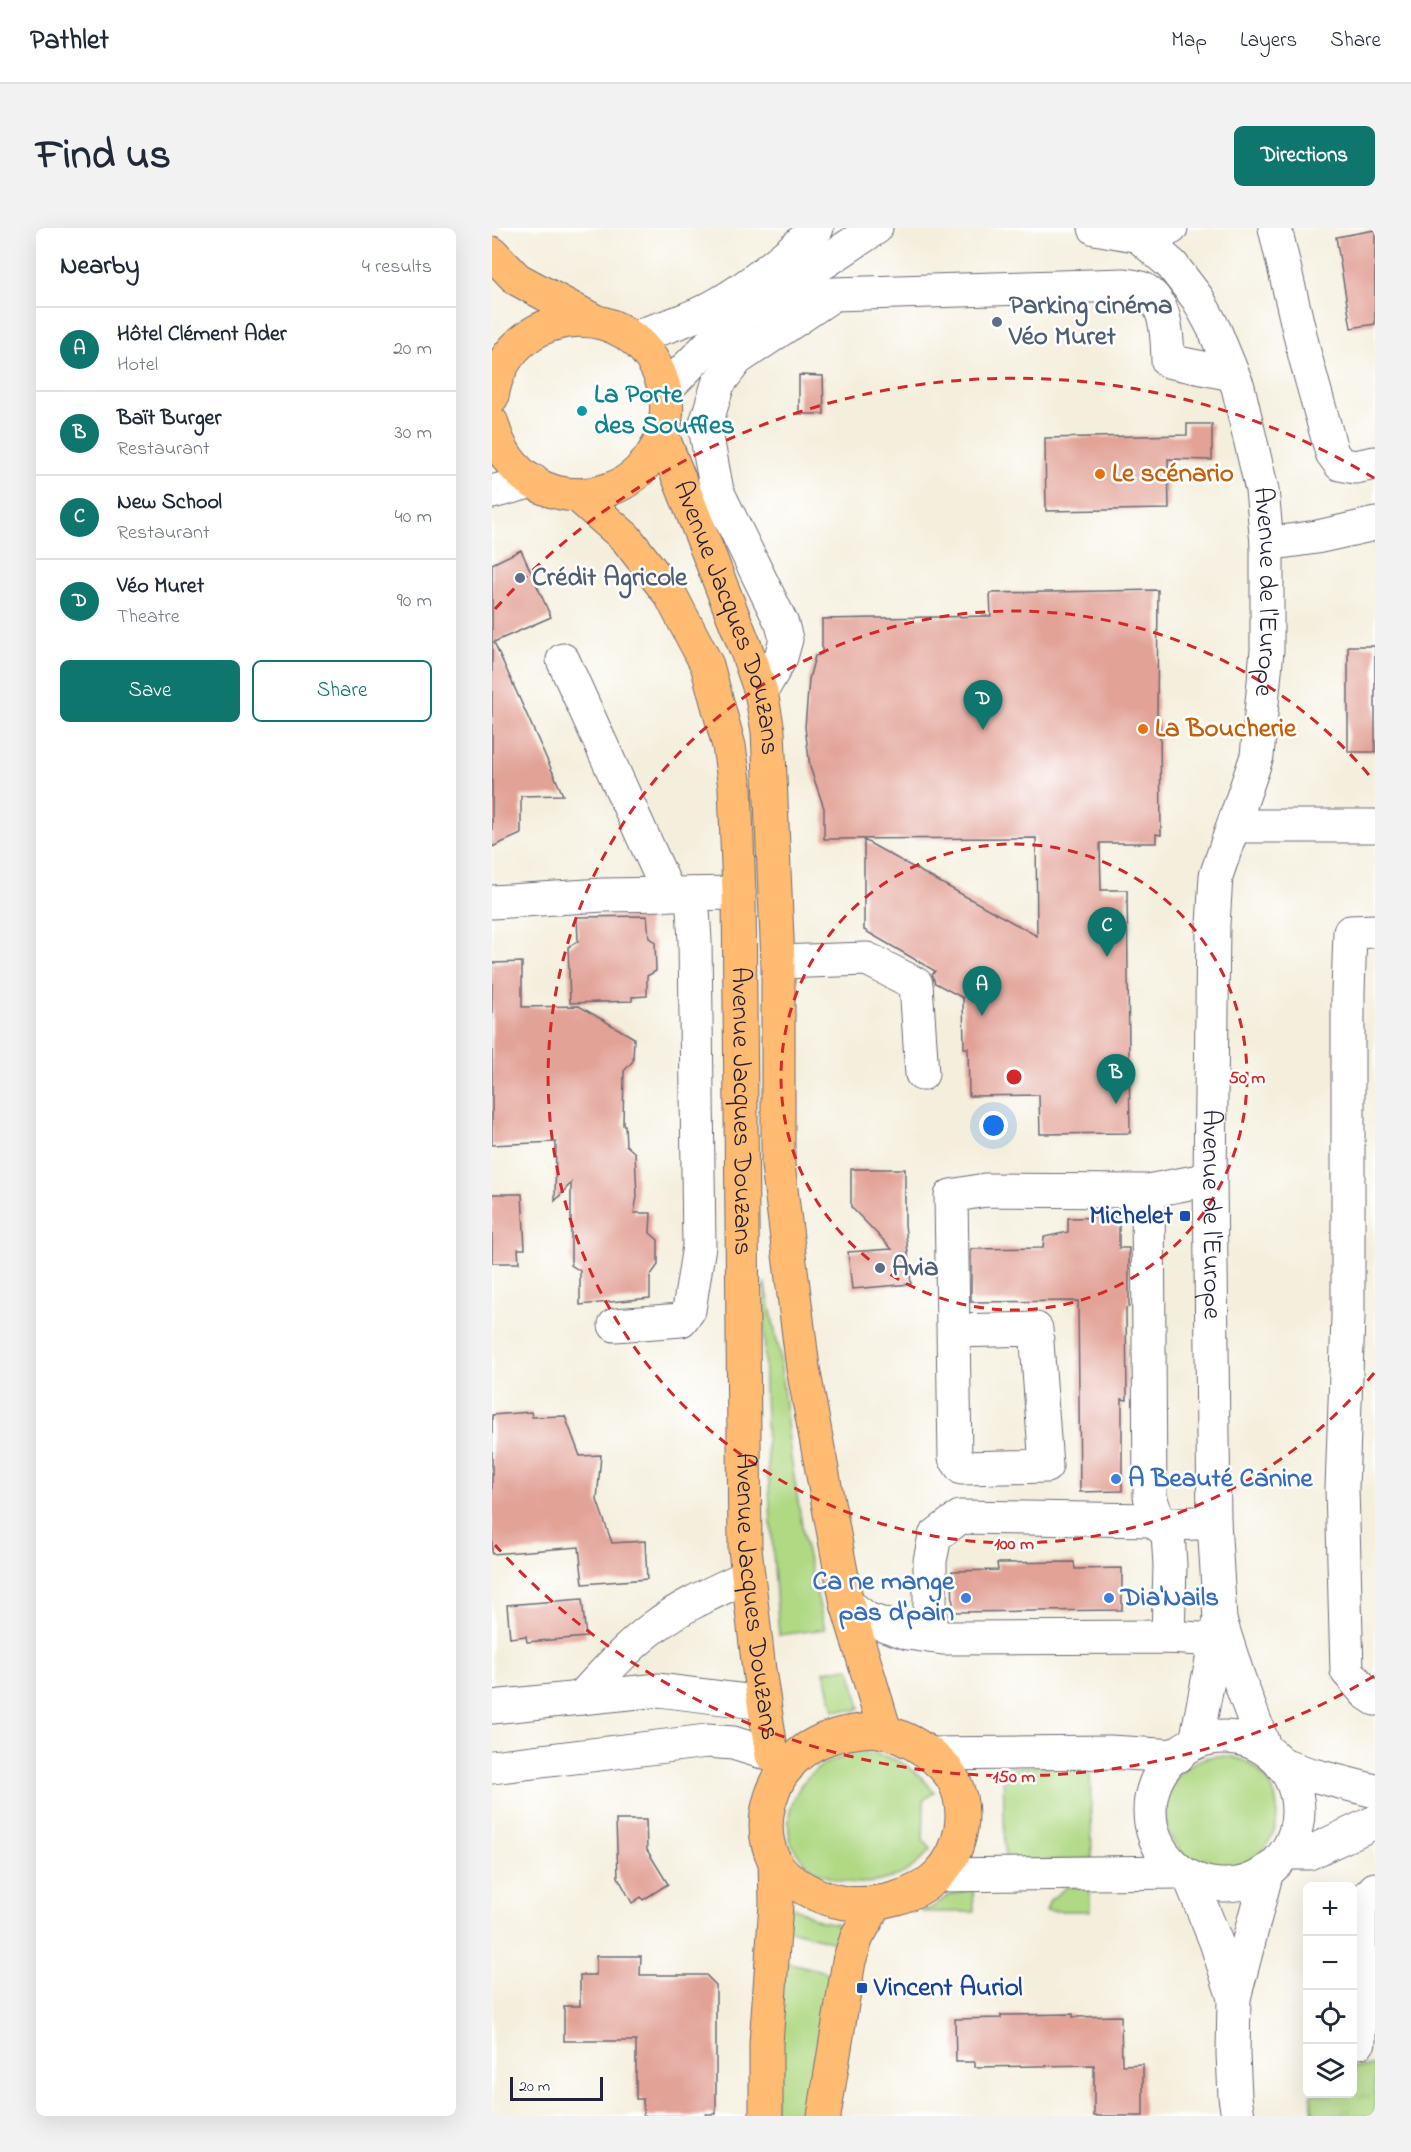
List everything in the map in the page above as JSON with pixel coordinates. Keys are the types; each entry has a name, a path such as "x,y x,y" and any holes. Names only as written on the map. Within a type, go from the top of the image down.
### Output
{"main road":[{"path":"492,254 517,279 632,338 648,352 658,370 665,390 666,406 662,435 654,452 643,467 629,479 605,491 577,495 556,493 520,474 506,458 492,423"},
{"path":"496,385 504,360 518,344 535,331 554,323 574,320 595,321"},
{"path":"492,340 496,385"},
{"name":"Avenue Jacques Douzans","path":"662,435 746,649 761,692 768,731 778,962 778,1165 804,1368 847,1604 885,1731"},
{"name":"Avenue Jacques Douzans","path":"577,495 626,538 671,596 707,665 725,728 734,777 739,893 745,1549 764,1703 780,1762"},
{"path":"766,2116 767,2022 776,1904 775,1861 766,1824 768,1804 776,1784 780,1762 832,1735 852,1731 885,1731 912,1741 943,1765 954,1780 961,1801 962,1821 959,1840 952,1857 938,1875 905,1895 877,1902 845,1902 825,1898 790,1878 775,1861"},
{"path":"824,2116 849,1960 857,1937 877,1902"}],"street":[{"path":"632,338 691,318 732,295 780,261 817,228"},
{"path":"665,390 710,344 744,315 876,228"},
{"path":"1095,228 1137,231 1171,228"},
{"path":"1275,228 1305,356 1332,453 1340,464 1355,467 1375,463"},
{"name":"Avenue de l'Europe","path":"1137,231 1172,265 1198,299 1215,331 1238,387 1262,490 1267,544 1267,650 1257,756 1216,876 1214,906 1210,1179 1218,1630 1187,1749"},
{"path":"761,692 781,657 786,639 782,624 717,491 705,427 718,384 737,359 760,346 834,294 1124,285 1142,288 1157,301 1166,327 1168,361 1232,374"},
{"path":"492,492 533,482"},
{"path":"1267,544 1317,537 1375,524"},
{"path":"563,660 680,894 695,941 699,1246 688,1310 681,1320 615,1325"},
{"path":"1234,826 1375,826"},
{"path":"492,902 603,895 739,893"},
{"path":"1375,931 1350,932 1348,1317 1342,1488 1347,1671 1365,1693 1375,1699"},
{"path":"778,962 867,959 916,984 922,1074"},
{"path":"953,1331 1036,1329 1046,1466 962,1468 956,1458 953,1331 951,1196 985,1190 1148,1191 1210,1179"},
{"path":"1148,1191 1150,1496 1159,1526"},
{"path":"699,1246 743,1244"},
{"path":"930,1636 930,1561 935,1536 960,1517 1152,1520 1168,1533 1170,1565 1168,1637"},
{"path":"1159,1526 1215,1522"},
{"path":"581,1698 620,1657 655,1626 689,1605 748,1576"},
{"path":"847,1604 867,1618 908,1633 944,1638 1168,1637 1218,1630"},
{"name":"Avenue de l'Europe","path":"1218,1630 1274,1757"},
{"path":"492,1707 659,1690 764,1703"},
{"path":"1234,1998 1216,1942 1184,1875 1163,1858 1150,1822 1154,1786 1163,1771 1187,1749 1211,1738 1240,1737 1309,1774 1375,1791"},
{"path":"492,1767 707,1741 733,1743 780,1762"},
{"path":"930,1754 1187,1749"},
{"path":"1238,2116 1233,2054 1234,1998 1276,1862 1296,1829 1298,1809 1293,1784 1274,1757"},
{"path":"938,1875 1184,1875 1216,1885 1242,1883 1276,1862 1309,1853 1375,1822"},
{"path":"1359,2042 1360,1905 1375,1889"}],"green space":[{"path":"765,1282 779,1351 791,1458 805,1544 825,1629 779,1635 766,1414"},
{"path":"848,1668 860,1708 834,1710 824,1671"},
{"path":"876,1754 904,1764 920,1776 934,1792 924,1800 923,1840 931,1849 904,1873 884,1880 853,1882 838,1880 811,1867 800,1856 791,1842 790,1810 801,1785 817,1769 851,1755"},
{"path":"1221,1756 1242,1761 1260,1773 1272,1791 1277,1812 1272,1833 1260,1851 1242,1863 1221,1868 1200,1863 1182,1851 1170,1833 1165,1812 1170,1791 1182,1773 1200,1761"},
{"path":"1090,1765 1092,1859 1005,1862 1003,1767"},
{"path":"1067,1887 1090,1887 1090,1911 1046,1911 1050,1900"},
{"path":"973,1888 974,1912 921,1912 933,1907 948,1896"},
{"path":"790,1905 820,1921 845,1925 839,1943 786,1929"},
{"path":"782,1961 835,1974 815,2116 774,2116"},
{"path":"1375,2066 1375,2116 1313,2116 1311,2098 1357,2098 1357,2067"}],"building":[{"path":"1375,230 1375,324 1351,328 1336,237"},
{"path":"799,375 823,376 824,414 799,414"},
{"path":"1187,424 1212,424 1212,460 1168,459 1169,509 1046,511 1045,438 1187,435"},
{"path":"521,550 551,617 494,642 563,795 521,796 521,834 492,847 492,564"},
{"path":"1158,590 1157,719 1160,724 1161,835 1156,834 1156,843 1100,843 1101,890 1127,890 1130,1133 1040,1134 1039,1095 969,1096 968,1048 964,1048 963,998 935,983 932,975 935,971 864,930 864,840 1037,936 1036,838 824,839 824,808 810,767 805,727 809,679 815,656 822,654 822,619 991,616 990,593"},
{"path":"1348,646 1375,646 1375,752 1348,752"},
{"path":"647,916 649,938 655,942 656,971 647,976 647,996 632,997 632,1001 570,1003 568,947 578,941 577,917"},
{"path":"522,962 522,1007 579,1006 634,1038 633,1061 624,1071 623,1125 625,1125 626,1145 635,1153 637,1197 634,1213 651,1213 650,1233 658,1240 658,1265 650,1276 650,1298 580,1305 580,1271 571,1265 571,1183 555,1201 556,1142 492,1145 492,963"},
{"path":"851,1169 905,1169 905,1224 911,1284 852,1289 848,1252 892,1249 851,1207"},
{"path":"492,1194 522,1194 525,1249 518,1249 519,1263 492,1263"},
{"path":"1119,1217 1119,1248 1129,1248 1129,1307 1126,1308 1127,1400 1122,1399 1122,1491 1080,1492 1078,1301 971,1302 971,1249 1043,1248 1044,1237 1068,1232 1068,1218"},
{"path":"531,1412 532,1417 565,1416 580,1456 601,1455 597,1500 612,1543 645,1541 647,1579 583,1584 579,1547 492,1554 492,1415"},
{"path":"1074,1562 1075,1569 1122,1568 1122,1610 953,1612 952,1571 998,1570 997,1563"},
{"path":"582,1599 586,1637 527,1642 526,1636 510,1638 507,1605"},
{"path":"616,1820 646,1820 647,1850 668,1884 643,1900 641,1897 632,1903 618,1877"},
{"path":"596,1956 641,1956 640,1975 706,1975 716,1985 716,2114 643,2116 643,2099 636,2099 636,2041 564,2041 564,2006 580,2006 580,1975 596,1975"},
{"path":"1073,2014 1073,2017 1121,2016 1122,2065 1143,2064 1143,2116 1094,2116 1094,2065 975,2067 975,2062 956,2062 955,2019 1001,2018 1001,2015"}],"place":[{"name":"Parking cinéma Véo Muret","path":"997,322"},
{"name":"La Porte des Souffles","path":"582,411"},
{"name":"Le scénario","path":"1100,474"},
{"name":"Crédit Agricole","path":"520,578"},
{"name":"La Boucherie","path":"1143,729"},
{"name":"Véo Muret","path":"983,730"},
{"name":"New School","path":"1107,957"},
{"name":"Hôtel Clément Ader","path":"982,1016"},
{"name":"Baït Burger","path":"1116,1104"},
{"name":"Michelet","path":"1185,1216"},
{"name":"Avia","path":"880,1268"},
{"name":"A Beauté Canine","path":"1116,1479"},
{"name":"Ca ne mange pas d'pain","path":"966,1598"},
{"name":"Dia'Nails","path":"1109,1598"},
{"name":"Vincent Auriol","path":"862,1988"}]}
